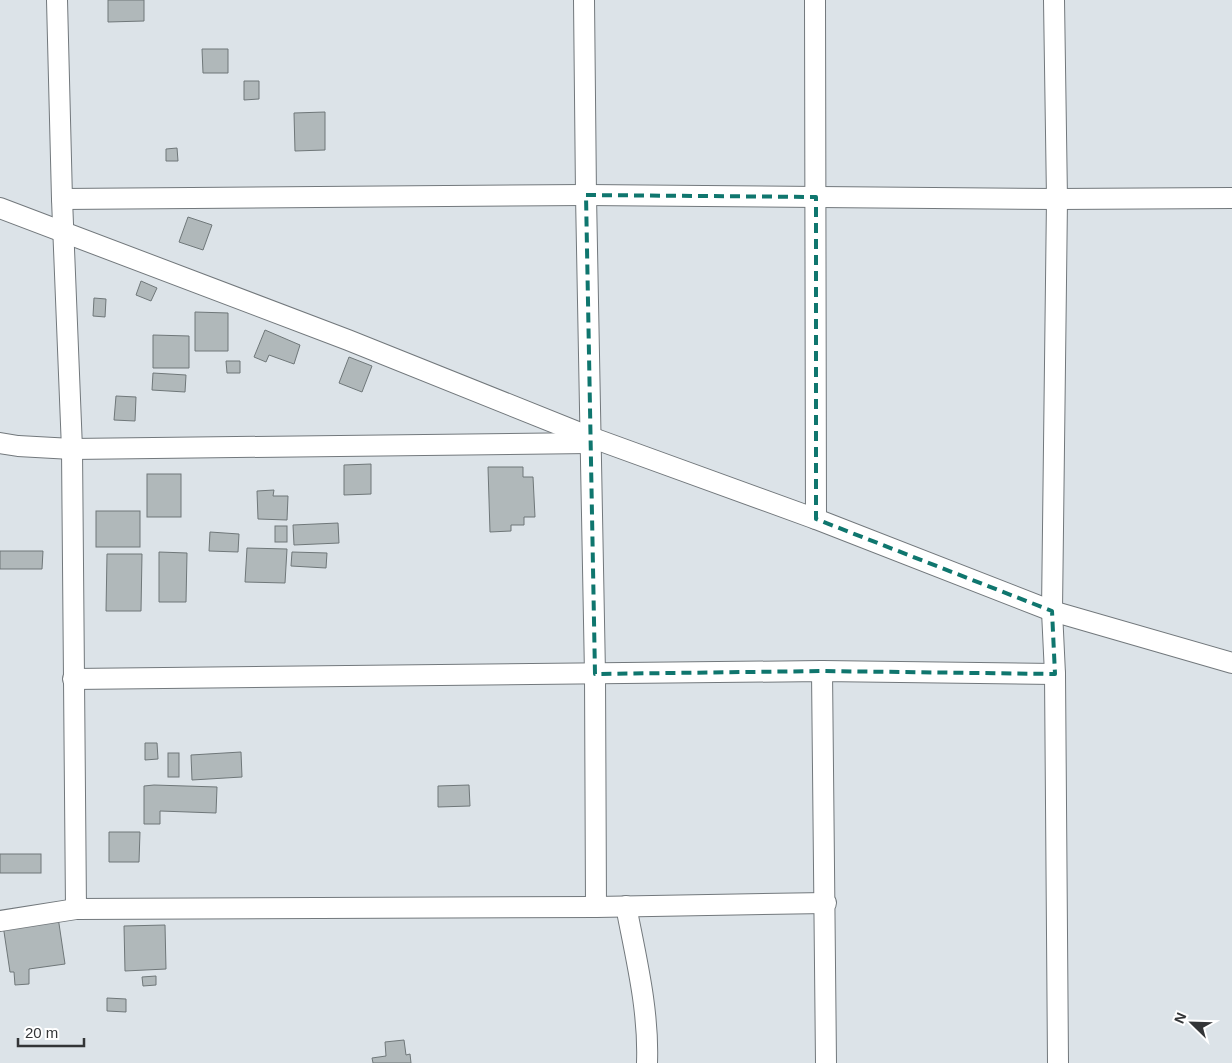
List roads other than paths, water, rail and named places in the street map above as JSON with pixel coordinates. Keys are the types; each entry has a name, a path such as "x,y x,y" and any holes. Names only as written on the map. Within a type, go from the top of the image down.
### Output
{"street":[{"path":"56,0 72,449 76,908"},
{"path":"584,0 595,674 596,906"},
{"path":"815,0 816,520"},
{"path":"1054,0 1058,199 1052,611 1055,674 1058,1063"},
{"path":"62,199 586,195 1058,199 1232,198"},
{"path":"0,208 348,340 590,440 816,520 1052,611 1232,663"},
{"path":"0,443 72,449 590,440"},
{"path":"74,679 822,671 1055,674"},
{"path":"822,671 826,903 826,1063"},
{"path":"0,921 76,908 626,906 826,903"},
{"path":"626,906 642,990 647,1063"}]}
